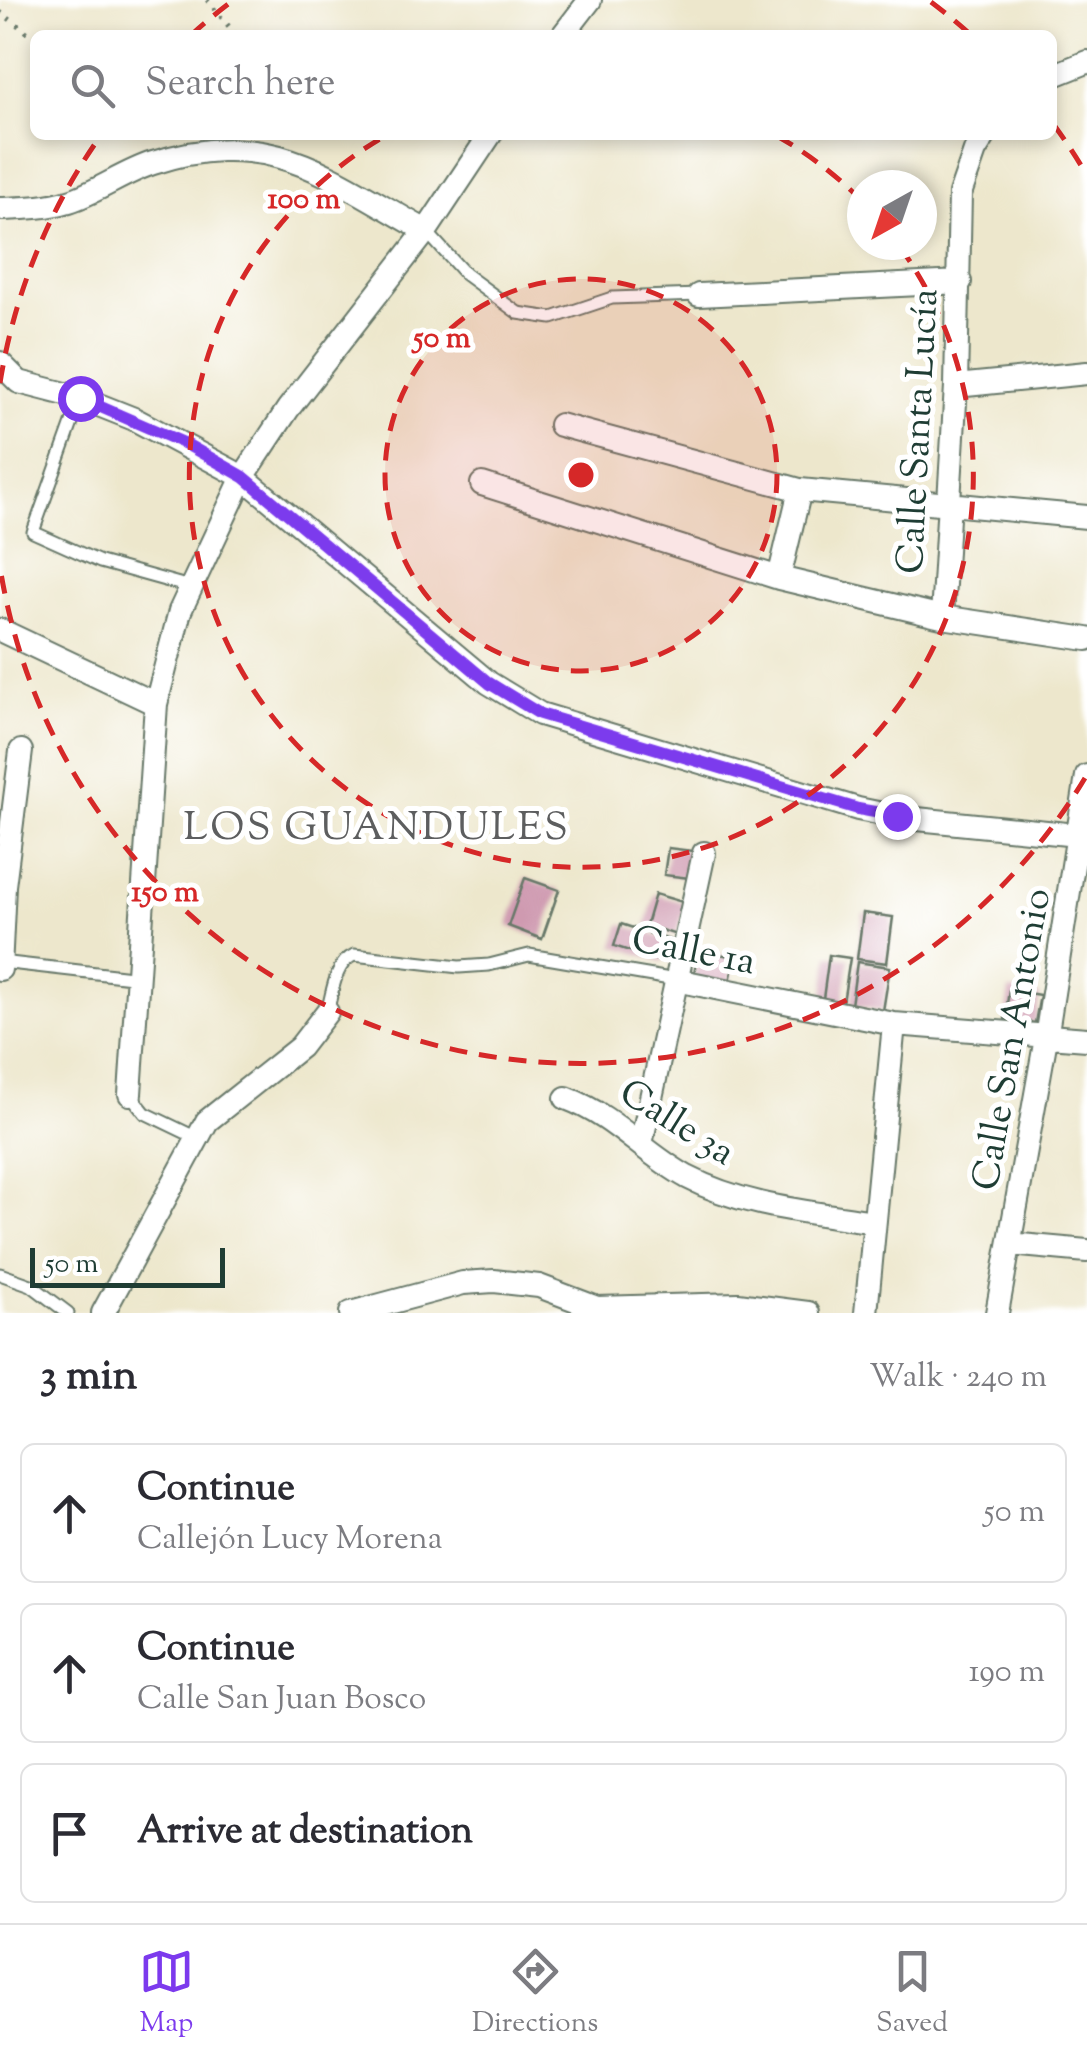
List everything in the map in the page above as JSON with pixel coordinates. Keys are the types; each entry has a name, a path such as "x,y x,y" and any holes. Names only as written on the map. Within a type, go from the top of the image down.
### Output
{"street":[{"path":"565,30 577,5"},
{"path":"1057,74 1087,62"},
{"path":"130,1094 156,704 170,644 190,588 244,477 288,409 426,231 487,140"},
{"name":"Calle Santa Lucía","path":"942,617 956,386 960,194 982,140"},
{"path":"0,209 38,208 70,200 152,163 223,148 271,153 312,168 426,231"},
{"path":"700,295 960,282"},
{"path":"0,363 19,382 80,398 186,444 244,477 489,683 540,714 858,809 1083,836"},
{"path":"956,386 1087,373"},
{"path":"560,426 800,490 1087,517"},
{"path":"482,484 779,578 942,617 1087,639"},
{"path":"779,578 800,490"},
{"path":"0,630 156,704"},
{"path":"0,970 2,885 21,751"},
{"name":"Calle San Antonio","path":"997,1313 1083,836 1087,776"},
{"path":"641,1144 704,854"},
{"name":"Calle 1a","path":"676,980 894,1024 1087,1040"},
{"path":"110,1312 207,1121 300,1047 327,1012"},
{"path":"866,1313 894,1024"},
{"name":"Calle 3a","path":"566,1098 610,1118 686,1176 718,1192 873,1222"},
{"path":"1010,1244 1087,1250"},
{"path":"351,1313 463,1283 494,1281 538,1286 596,1310 737,1308 808,1313"}],"lane":[{"path":"426,231 465,274 518,313 552,318 612,298 700,295"},
{"path":"80,398 33,532 100,562 190,588"},
{"name":"Calle 1a","path":"327,1012 338,971 344,960 354,955 460,967 529,955 676,980"},
{"path":"1,962 140,978"},
{"path":"130,1094 146,1112 197,1138"},
{"path":"0,1274 31,1285 68,1313"}],"path":[{"path":"207,0 232,30"},
{"path":"0,12 30,34"}],"building":[{"path":"668,848 693,851 690,878 664,875"},
{"path":"525,878 559,890 542,939 508,926"},
{"path":"655,894 686,903 676,935 646,925"},
{"path":"863,913 893,917 887,963 857,959"},
{"path":"621,924 673,941 668,956 663,962 614,946"},
{"path":"698,950 735,957 729,987 693,980"},
{"path":"829,955 850,958 842,1009 822,1006"},
{"path":"857,962 890,967 883,1011 851,1005"},
{"path":"1009,990 1040,995 1035,1023 1005,1019"}],"district":[{"name":"LOS GUANDULES","path":"377,825"}],"route":[{"path":"80,398 186,444 244,477 489,683 540,714 858,809 897,816"}]}
